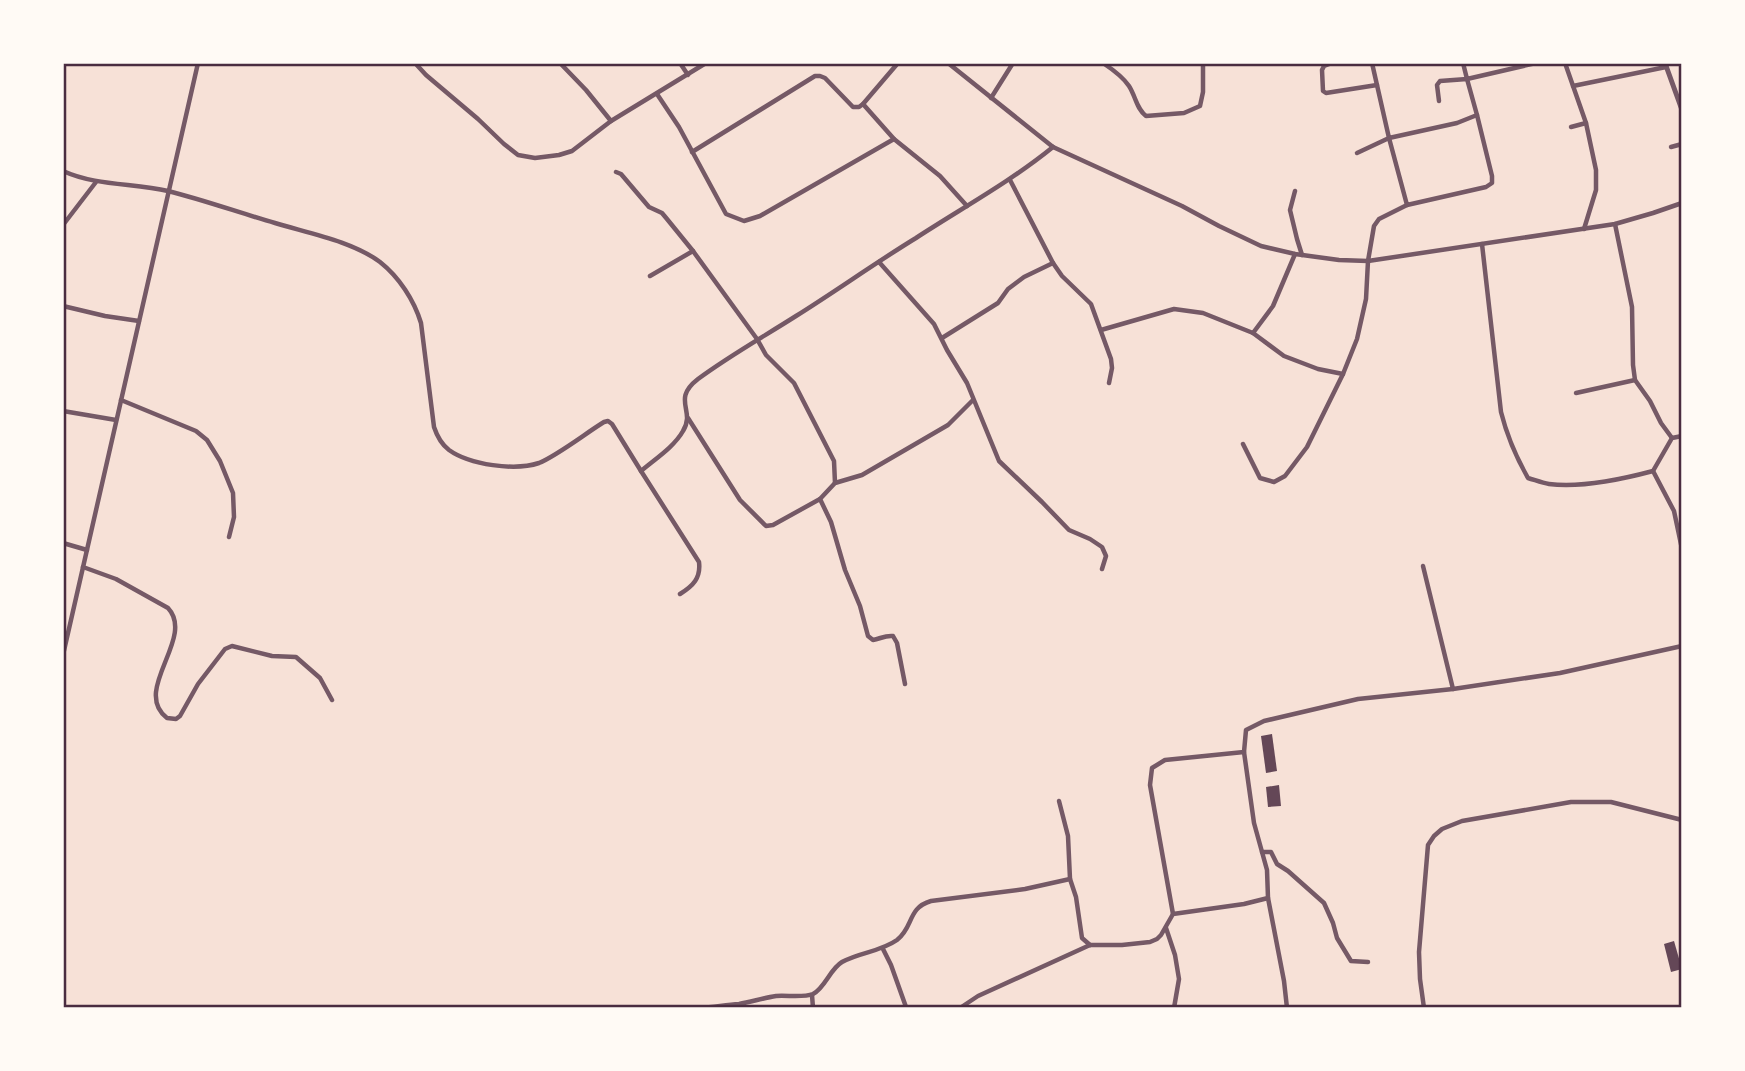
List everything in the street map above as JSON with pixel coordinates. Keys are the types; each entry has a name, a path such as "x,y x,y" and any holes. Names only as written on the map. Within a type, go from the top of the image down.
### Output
{"street":[{"path":"63,655 198,63"},
{"path":"415,63 518,155 535,158 572,151 611,121 706,63"},
{"path":"559,63 611,121"},
{"path":"680,63 688,75"},
{"path":"692,152 815,76 825,79 853,107 859,107 898,63"},
{"path":"948,63 1053,147 1182,206 1261,246 1295,254 1368,261 1615,224 1682,203"},
{"path":"991,97 1013,63"},
{"path":"1103,63 1126,82 1140,111 1146,116 1184,113 1200,106 1203,63"},
{"path":"1332,63 1324,66 1322,70 1323,91 1326,93 1377,85"},
{"path":"1372,63 1407,205"},
{"path":"1243,444 1260,478 1274,482 1285,477 1307,447 1357,339 1366,299 1368,261 1374,226 1379,219 1407,205 1486,187 1492,183 1463,63"},
{"path":"1439,101 1437,85 1440,81 1467,79 1536,63"},
{"path":"1565,63 1586,124 1596,170 1596,190 1584,229"},
{"path":"1573,86 1665,65 1682,110"},
{"path":"657,94 679,127 726,214 744,221 760,216 894,139"},
{"path":"863,104 894,139 940,176 967,206"},
{"path":"1357,153 1390,138 1477,115"},
{"path":"1571,127 1586,124"},
{"path":"1671,148 1682,144"},
{"path":"641,471 678,440 685,429 687,417 684,395 687,388 698,379 1010,180 1053,147"},
{"path":"63,171 96,182 168,191 363,251 382,263 417,309 434,428 447,449 478,462 511,467 527,466 541,462 608,421 699,562 700,569 695,582 680,594"},
{"path":"616,172 621,174 649,207 662,213 693,251 766,355 794,383 834,461 835,483"},
{"path":"1010,180 1053,263 1062,276 1091,304 1111,359 1109,383"},
{"path":"63,225 96,182"},
{"path":"1295,191 1290,210 1302,255"},
{"path":"1615,224 1632,307 1635,380 1672,438"},
{"path":"1482,244 1501,412 1505,429 1528,478 1549,484 1577,484 1619,479 1653,471 1672,438 1682,436"},
{"path":"650,276 693,251"},
{"path":"1253,333 1273,306 1295,254"},
{"path":"879,262 934,324 967,383 999,461 1069,530 1102,547 1106,556 1102,569"},
{"path":"941,338 998,303 1008,289 1024,276 1053,263"},
{"path":"63,306 139,321"},
{"path":"1101,330 1174,309 1203,313 1253,333 1284,356 1318,369 1343,374"},
{"path":"1576,393 1635,380"},
{"path":"121,400 196,431 207,440 220,461 233,493 234,517 229,537"},
{"path":"687,417 740,500 766,526 773,526 820,499 835,483 862,475 948,425 973,400"},
{"path":"63,411 116,421"},
{"path":"1653,471 1674,511 1682,549"},
{"path":"820,499 831,523 868,636 873,640 887,635 893,636 897,643 905,684"},
{"path":"63,543 87,550"},
{"path":"1423,566 1453,689"},
{"path":"83,567 116,579 168,607 173,613 175,620 172,645 159,676 156,701 167,718 176,719 180,716 198,684 225,649 232,646 272,656 296,657 320,678 332,700"},
{"path":"1287,1008 1268,898 1267,870 1254,823 1244,752 1246,730 1264,721 1357,699 1453,689 1560,673 1682,646"},
{"path":"960,1008 978,996 1090,945 1122,945 1157,939 1174,914 1150,785 1152,768 1165,760 1244,752"},
{"path":"1059,801 1068,836 1070,879 1076,897 1082,938 1090,945"},
{"path":"1424,1008 1419,952 1428,845 1442,829 1462,821 1571,802 1592,801 1611,802 1682,820"},
{"path":"1262,852 1271,852 1277,864 1324,903 1337,938 1351,961 1368,962"},
{"path":"701,1008 740,1006 776,996 812,995 841,963 883,949 903,935 912,915 924,903 1012,891 1070,879"},
{"path":"1174,914 1268,898"},
{"path":"1166,928 1179,979 1174,1008"},
{"path":"883,949 906,1007"},
{"path":"812,995 813,1008"}],"building":[{"path":"1272,734 1277,771 1266,773 1261,736"},
{"path":"1279,785 1281,806 1268,807 1266,787"},
{"path":"1674,941 1682,969 1671,972 1664,944"}]}
